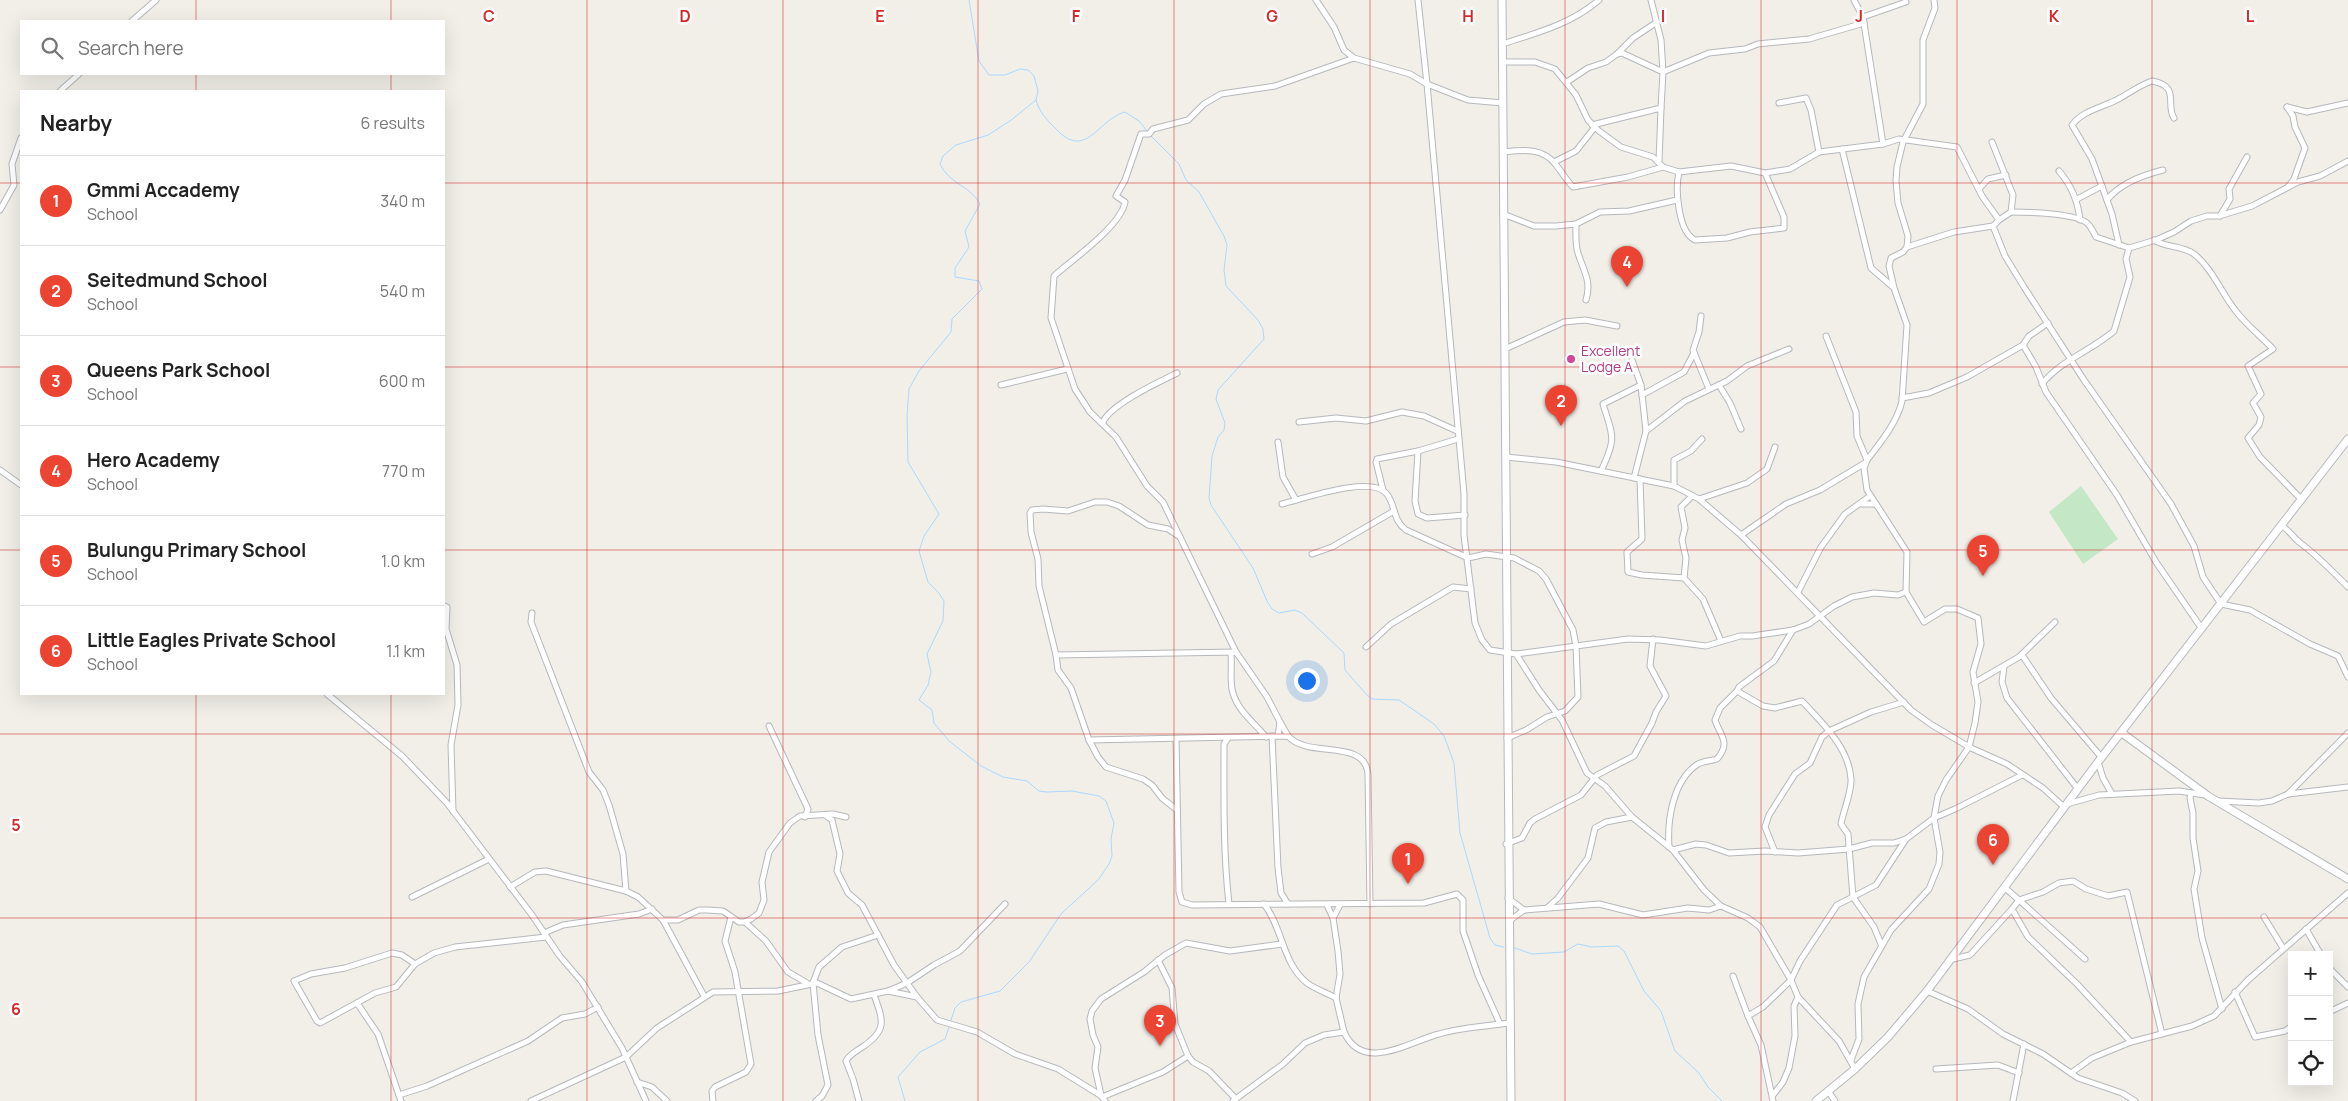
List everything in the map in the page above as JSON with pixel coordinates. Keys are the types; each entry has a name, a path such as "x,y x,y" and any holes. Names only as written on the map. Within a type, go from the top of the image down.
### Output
{"street":[{"path":"133,20 156,0"},
{"path":"1316,0 1334,27 1344,50 1354,58 1410,74 1427,84 1462,99 1503,102"},
{"path":"1418,0 1465,515 1464,535 1474,622 1482,640 1490,650 1506,654 1516,654 1628,639 1653,639 1701,646 1740,636 1793,630 1809,624 1852,597 1874,593 1898,594 1906,592"},
{"path":"1502,0 1506,457 1506,844 1509,921 1511,1101"},
{"path":"1502,44 1565,23 1600,0"},
{"path":"1651,0 1658,22 1663,72 1659,161"},
{"path":"1854,0 1863,17 1882,144"},
{"path":"1908,247 1908,236 1898,203 1896,181 1900,154 1905,139 1923,104 1922,40 1935,8 1934,0"},
{"path":"1863,17 1906,2"},
{"path":"1567,82 1588,68 1606,62 1633,38 1658,22"},
{"path":"1617,54 1627,55 1663,72 1709,53 1737,51 1758,44 1809,39 1864,23"},
{"path":"1354,58 1275,86 1221,94 1204,104 1188,120 1153,129 1149,134 1141,134 1125,180 1116,196 1125,202 1124,209 1101,237 1053,278 1051,318 1068,369 1085,406 1116,437 1147,486 1163,502 1234,653 1267,697 1288,736 1298,744 1328,751 1353,753 1366,764 1368,774 1370,904"},
{"path":"1502,62 1535,62 1555,69 1567,82 1593,126 1620,146 1659,161 1663,167"},
{"path":"61,90 78,75"},
{"path":"2119,245 2107,200 2092,158 2073,129 2073,122 2120,98 2134,88 2152,81 2164,86 2168,90 2171,96 2171,111 2174,118"},
{"path":"1780,103 1806,98 1819,152"},
{"path":"2288,187 2294,179 2305,148 2295,128 2293,116 2287,107 2307,112 2348,103"},
{"path":"1554,162 1576,150 1593,126 1661,108"},
{"path":"1503,152 1526,150 1538,152 1554,162 1567,182 1574,187 1628,177 1663,167 1679,172 1731,166 1765,173 1790,169 1819,152 1882,144 1905,139 1922,144 1958,147 1978,189 1998,220"},
{"path":"0,210 14,185 12,164 20,141"},
{"path":"1992,142 2013,195 2011,212"},
{"path":"1842,149 1871,268 1894,288"},
{"path":"2219,216 2228,204 2229,189 2247,157"},
{"path":"1741,535 1786,504 1820,490 1866,461 1884,438 1899,411 1902,398 1907,325 1894,288 1890,260 1908,247 1954,232 1993,226 1998,220 2011,212 2039,212 2080,220 2089,224 2096,237 2128,248 2174,232 2191,221 2208,216 2219,216 2252,206 2288,187 2317,178 2348,161"},
{"path":"2107,200 2115,191 2146,174 2163,170"},
{"path":"2059,171 2068,181 2077,199 2080,220"},
{"path":"1679,172 1677,200 1685,229 1695,240 1727,238 1750,232 1780,230 1785,224 1784,217 1765,173"},
{"path":"1978,189 1988,179 2006,175"},
{"path":"2077,199 2102,186"},
{"path":"1503,214 1534,226 1576,224 1600,212 1629,211 1677,200"},
{"path":"1576,224 1578,253 1588,279 1589,290 1586,300"},
{"path":"1993,226 2005,256 2070,359 2175,510 2184,531 2194,546 2203,577 2221,604 2250,610 2310,644 2334,654 2341,659 2348,676"},
{"path":"2154,240 2173,248 2186,249 2198,258 2209,270 2240,318 2273,349 2248,366 2261,394 2253,403 2260,417 2259,425 2248,438 2260,457 2302,500"},
{"path":"2042,384 2052,373 2070,359 2116,329 2117,316 2130,277 2126,259 2128,248"},
{"path":"1701,316 1699,332 1693,347 1709,389"},
{"path":"1505,349 1564,322 1585,320 1617,326"},
{"path":"1902,398 1929,393 1968,377 2023,345 2029,336 2048,323"},
{"path":"1826,336 1855,408 1858,436 1866,461 1864,476 1870,496 1906,552 1906,592 1924,622 1945,609 1957,609 1979,620 1981,644 1974,667 1974,683 1978,702 1969,747 1942,788 1934,818 1940,857 1932,884 1928,891 1900,918 1881,944 1875,960 1864,977 1859,995 1859,1039 1851,1060"},
{"path":"2023,345 2036,367 2042,384 2116,496 2156,562 2202,629"},
{"path":"1646,430 1677,406 1719,385 1747,366 1789,349"},
{"path":"1642,395 1684,372 1694,353"},
{"path":"1632,360 1641,385 1646,430 1637,478 1642,539 1627,552 1628,572 1684,578 1703,598 1721,641"},
{"path":"1001,385 1068,369"},
{"path":"1103,422 1107,415 1130,398 1177,373"},
{"path":"1601,471 1611,449 1613,439 1612,428 1603,404 1641,385"},
{"path":"1719,385 1742,429"},
{"path":"1299,422 1336,418 1366,421 1402,412 1424,416 1457,431"},
{"path":"1674,486 1674,460 1691,451 1702,438"},
{"path":"1383,490 1376,460 1418,451 1458,439"},
{"path":"1816,1101 1855,1069 1888,1037 1953,959 2065,806 2348,439"},
{"path":"1278,442 1283,477 1296,500"},
{"path":"1698,499 1747,483 1767,469 1776,447"},
{"path":"1418,451 1415,501 1418,514 1427,518 1465,515"},
{"path":"1506,457 1556,462 1674,486 1698,499 1741,535 1904,702 1932,725 1969,747 1994,757 2022,774 2065,806"},
{"path":"0,470 20,484"},
{"path":"1282,504 1340,489 1368,486 1383,490 1388,494 1398,522 1406,530 1468,558 1486,554 1505,556 1527,563 1546,579 1570,621 1576,646 1578,697 1571,708 1556,712 1526,730 1507,738"},
{"path":"1684,578 1686,558 1682,540 1685,528 1681,507 1692,496"},
{"path":"1798,592 1821,547 1845,514 1870,496"},
{"path":"1177,810 1162,798 1152,785 1143,779 1106,767 1088,740 1071,688 1058,670 1039,586 1038,559 1030,532 1032,510 1068,511 1095,502 1107,502 1120,506 1148,525 1168,529 1180,537"},
{"path":"1861,504 1876,504"},
{"path":"1312,554 1332,547 1394,511"},
{"path":"2282,526 2308,547 2348,587"},
{"path":"1366,647 1391,624 1453,587 1471,589"},
{"path":"445,606 447,607 446,629 457,665 458,705 451,745 453,811"},
{"path":"532,613 531,622 562,698 589,772 610,805 623,854 626,890"},
{"path":"1974,683 2022,655 2055,622"},
{"path":"1671,849 1668,821 1672,806 1686,777 1698,764 1717,759 1721,755 1723,733 1714,720 1720,708 1739,687 1776,659 1793,630"},
{"path":"1506,844 1522,838 1535,819 1581,795 1593,779 1634,756 1656,712 1665,700 1666,692 1650,666 1653,639"},
{"path":"1056,655 1234,653"},
{"path":"1234,653 1234,695 1242,711 1266,736"},
{"path":"1516,654 1566,728 1583,766 1593,779 1605,786 1632,817 1671,849 1704,890 1721,906 1748,918 1760,928 1791,980 1798,997 1839,1041 1855,1069"},
{"path":"2022,655 2051,698 2100,760 2112,794"},
{"path":"2004,666 2002,682 2007,698 2078,789"},
{"path":"1737,691 1763,706 1775,708 1802,701 1829,731 1842,749 1851,780 1841,824 1848,834 1853,897 1874,927 1881,944"},
{"path":"328,695 402,756 453,811 598,1007 626,1057 646,1101"},
{"path":"1775,852 1765,827 1769,815 1796,774 1810,763 1818,742 1829,731 1871,712 1904,702"},
{"path":"1280,722 1275,736 1272,761 1281,893 1288,904"},
{"path":"769,726 807,804 808,808 805,817"},
{"path":"2288,794 2348,732"},
{"path":"2122,733 2208,796 2348,878"},
{"path":"1088,740 1288,736"},
{"path":"1218,738 1224,744"},
{"path":"1228,738 1224,744 1225,854 1229,904"},
{"path":"1176,739 1179,892 1182,902 1192,905 1340,905 1424,903 1442,900 1453,894 1462,897 1462,931 1478,975 1500,1024"},
{"path":"1748,1016 1763,1007 1791,980 1800,960 1837,905 1876,884 1906,839 1934,818 2022,774"},
{"path":"2216,801 2260,803 2272,801 2288,794 2348,787"},
{"path":"2065,806 2099,795 2112,794 2179,791 2208,796"},
{"path":"2191,793 2190,798 2194,813 2193,838 2198,871 2194,889 2202,938 2222,1009"},
{"path":"745,922 762,910 764,872 772,847 790,823 800,816 834,814 846,817"},
{"path":"824,815 832,820 840,854 837,871 848,894 863,906 894,965 917,997 941,1022 977,1032 1015,1054 1058,1069 1103,1098"},
{"path":"1547,908 1558,898 1588,858 1595,828 1598,824 1632,817"},
{"path":"1671,849 1696,844 1706,845 1730,853 1798,853 1849,849 1906,839"},
{"path":"412,897 489,859"},
{"path":"510,887 535,872 546,871 626,890 638,897 663,920 704,996"},
{"path":"1953,959 1970,955 2019,900 2043,892 2059,883 2073,881 2086,889 2108,896 2127,892 2162,1034"},
{"path":"2004,887 2085,959"},
{"path":"1272,914 1281,893"},
{"path":"2071,1073 2092,1058 2131,1042 2205,1020 2222,1009 2236,992 2283,948 2348,893"},
{"path":"1508,898 1524,910"},
{"path":"663,920 678,920 698,910 723,911 745,922 766,941 788,972 810,983 828,987 851,999 874,995 907,983 934,964 960,951 1005,904"},
{"path":"1264,904 1272,914 1286,955 1307,982 1336,998"},
{"path":"1509,921 1524,910 1602,904 1625,912 1646,915 1688,908 1708,910 1721,906"},
{"path":"1327,905 1333,918 1340,974 1336,998 1348,1041 1360,1050 1384,1052 1407,1047 1439,1034 1510,1023"},
{"path":"1333,918 1340,905"},
{"path":"2012,908 2028,937 2078,984 2131,1042"},
{"path":"415,964 402,955 392,953 345,968 311,974 294,981 319,1023 342,1013 375,993 396,987 415,964 434,953 455,947 545,935 563,925 639,914 652,910"},
{"path":"713,1101 712,1091 715,1087 746,1072 751,1064 734,966 725,941 731,916"},
{"path":"2264,918 2283,948"},
{"path":"2306,929 2319,951"},
{"path":"816,1101 826,1090 828,1080 818,1035 810,983 821,964 842,947 878,936"},
{"path":"1103,1098 1095,1068 1098,1047 1091,1027 1092,1011 1102,999 1186,943 1230,951 1282,944"},
{"path":"1158,960 1172,988 1175,1024 1188,1056 1193,1062 1209,1071 1234,1100 1283,1064 1313,1038 1344,1032"},
{"path":"2333,972 2348,987"},
{"path":"1733,976 1761,1045 1763,1062 1773,1098"},
{"path":"531,1101 626,1057 657,1028 704,996 713,992 738,990 778,991 810,983"},
{"path":"888,991 917,997"},
{"path":"1927,991 1968,1010 2003,1034 2043,1054 2078,1078 2122,1093 2135,1101"},
{"path":"2236,992 2255,1037 2288,1029"},
{"path":"859,1101 846,1061 875,1038 880,1031 882,1017 874,995"},
{"path":"1773,1098 1789,1068 1795,1036 1794,1006 1798,997"},
{"path":"357,1003 378,1034 400,1098 528,1041 562,1018 585,1014 598,1007"},
{"path":"2333,1010 2348,1003"},
{"path":"2014,1101 2024,1044"},
{"path":"1103,1098 1163,1072 1188,1056"},
{"path":"1936,1069 1998,1065 2019,1073"},
{"path":"637,1082 652,1086 667,1101"},
{"path":"1828,1091 1835,1101"}],"green space":[{"path":"2081,486 2118,539 2083,564 2049,512"}],"waterway":[{"path":"950,1023 955,1008 961,1002 1000,991 1029,962 1061,914 1099,879 1112,856 1111,839 1114,823 1106,801 1099,796 1072,791 1039,791 1027,781 1003,777 981,766 949,741 934,723 932,710 919,700 928,685 931,672 927,654 943,621 944,601 928,582 919,551 924,536 939,514 908,462 907,415 909,389 919,371 951,332 952,319 982,289 979,281 955,277 955,268 969,247 965,231 980,204 971,193 949,176 940,164 943,156 956,145 988,135 1010,121 1036,100 1038,91 1034,76 1028,70 1020,69 1005,75 989,75 979,61 969,0"},
{"path":"1036,100 1041,112 1053,126 1066,138 1076,141 1084,140 1091,136 1115,116 1125,112 1139,121 1147,131"},
{"path":"1151,136 1179,164 1186,180 1199,192 1224,236 1227,245 1224,270 1226,286 1258,320 1263,329 1264,339 1218,390 1216,399 1225,423 1224,430 1218,437 1212,456 1209,498 1211,505 1253,568 1272,609 1279,613 1295,610 1302,613 1344,653 1345,670 1366,694 1372,699 1399,700 1434,724 1444,736 1454,763 1460,833 1490,938 1495,945 1504,947"},
{"path":"1512,947 1532,954 1564,952 1578,944 1592,947 1618,946 1624,951 1644,991 1661,1011 1675,1051 1699,1073 1708,1087 1722,1101"},
{"path":"905,1101 898,1077 920,1052 945,1039 949,1027"}],"place":[{"name":"Hero Academy","path":"1627,287"},
{"name":"Excellent Lodge A","path":"1571,359"},
{"name":"Seitedmund School","path":"1561,426"},
{"name":"Bulungu Primary School","path":"1983,576"},
{"name":"Little Eagles Private School","path":"1993,865"},
{"name":"Gmmi Accademy","path":"1408,884"},
{"name":"Queens Park School","path":"1160,1046"}]}
